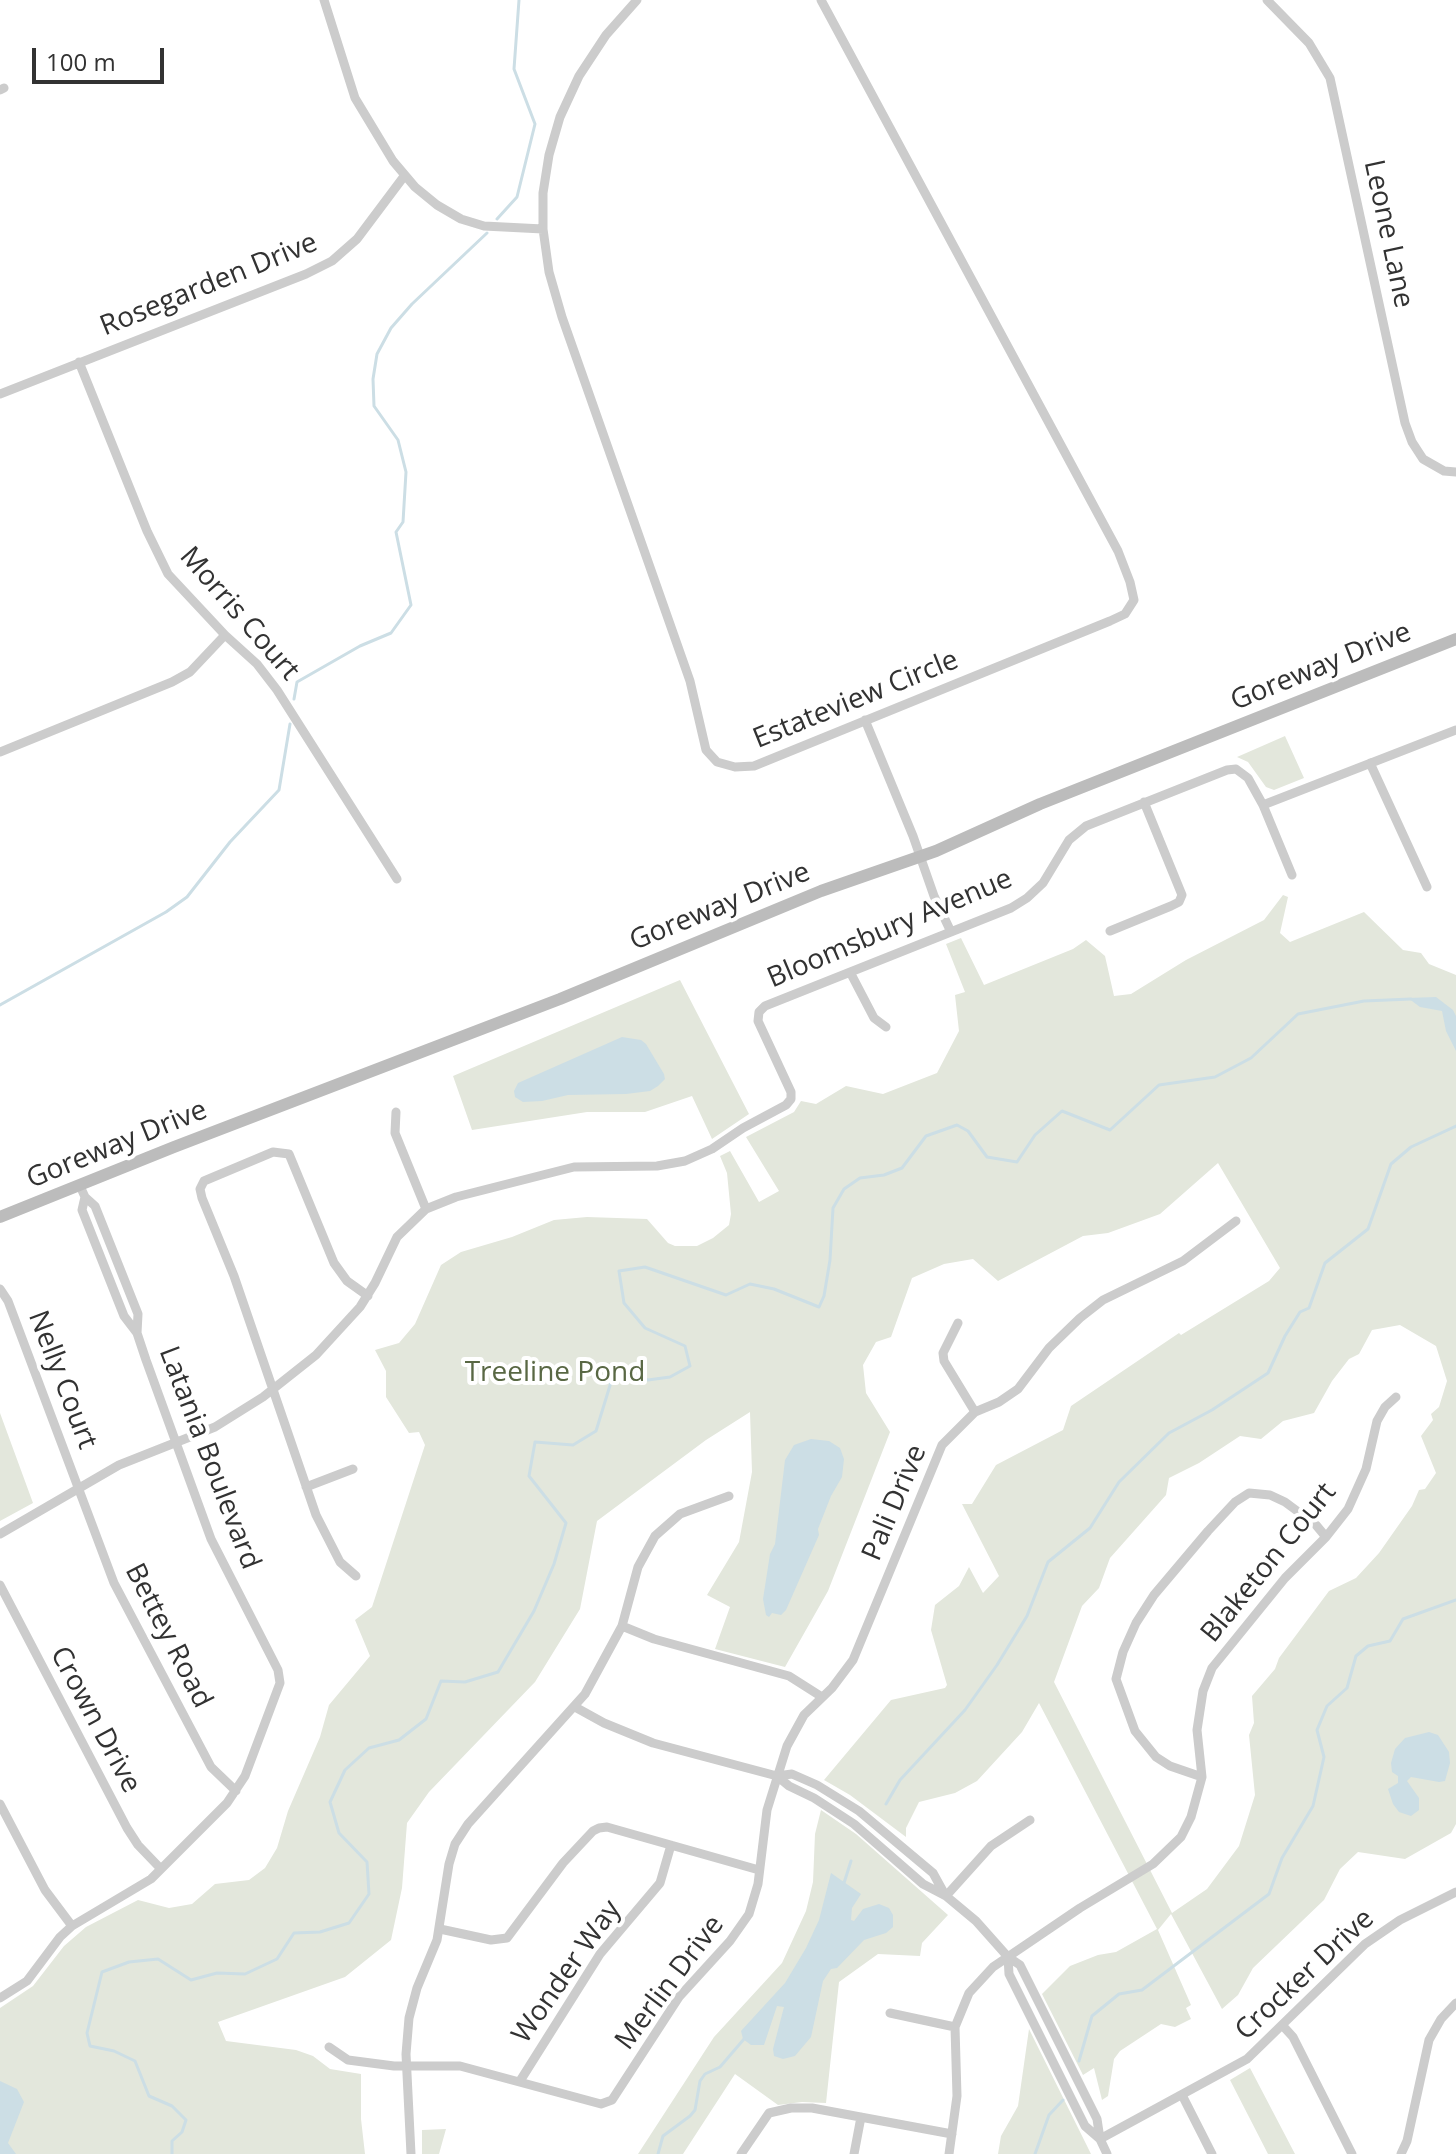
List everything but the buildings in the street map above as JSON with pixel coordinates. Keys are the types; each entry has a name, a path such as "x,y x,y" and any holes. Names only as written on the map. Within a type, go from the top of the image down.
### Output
{"street":[{"path":"324,0 355,98 393,161 405,175 437,205 461,219 484,226 543,229"},
{"name":"Estateview Circle","path":"637,0 606,35 579,76 560,117 549,155 543,193 543,229 549,272 562,317 690,681 706,750 717,762 735,767 754,766 1110,621 1125,614 1134,600 1118,551 821,0"},
{"name":"Leone Lane","path":"1267,0 1309,43 1330,78 1412,442 1423,459 1444,471 1456,472"},
{"name":"Rosegarden Drive","path":"0,394 332,261 357,239 405,175"},
{"name":"Morris Court","path":"79,362 147,531 168,574 257,664 277,690 397,879"},
{"path":"0,752 172,682 190,672 225,635"},
{"name":"Goreway Drive","path":"0,1217 82,1191 821,891 920,857 1040,804 1456,639"},
{"path":"865,720 951,932"},
{"path":"1263,805 1456,730"},
{"path":"1370,763 1427,887"},
{"name":"Bloomsbury Avenue","path":"0,1534 119,1465 228,1420 272,1389 322,1349 368,1296 397,1237 426,1209 456,1197 563,1169 607,1165 657,1166 685,1161 712,1149 786,1105 791,1099 788,1083 761,1030 759,1012 771,1003 1019,903 1049,874 1074,834 1099,820 1236,769 1246,775 1263,805 1292,875"},
{"path":"1110,931 1171,906 1179,902 1182,895 1144,802"},
{"path":"850,972 874,1018 886,1027"},
{"path":"396,1112 395,1133 426,1209"},
{"path":"356,1576 340,1562 316,1515 234,1276 202,1198 200,1189 204,1181 273,1152 289,1154 334,1263 347,1281 368,1296"},
{"name":"Latania Boulevard","path":"0,1998 27,1981 72,1926 141,1887 236,1791 245,1776 280,1683 280,1674 217,1552 137,1333 138,1314 95,1206 82,1191"},
{"name":"Pali Drive","path":"759,1870 764,1821 796,1727 845,1672 859,1647 937,1454 948,1437 975,1412 999,1402 1018,1389 1063,1332 1103,1300 1183,1261 1236,1221"},
{"name":"Nelly Court","path":"0,1289 13,1315 78,1489"},
{"path":"958,1323 943,1353 944,1361 975,1412"},
{"name":"Blaketon Court","path":"955,2027 973,1987 986,1973 1168,1852 1181,1837 1191,1817 1202,1777 1197,1730 1203,1691 1212,1668 1285,1578 1326,1537 1348,1509 1366,1469 1377,1421 1385,1407 1396,1397"},
{"path":"306,1487 353,1469"},
{"name":"Bettey Road","path":"78,1489 114,1583 194,1737 214,1772 236,1791"},
{"path":"1202,1777 1189,1774 1156,1757 1135,1731 1116,1679 1123,1652 1136,1623 1154,1595 1208,1531 1235,1502 1249,1493 1261,1492 1285,1502 1316,1525 1326,1537"},
{"path":"411,2154 406,2039 411,2007 440,1929 449,1864 460,1834 575,1707 622,1626 638,1567 655,1536 680,1514 729,1496"},
{"name":"Crown Drive","path":"0,1585 127,1828 161,1869"},
{"path":"622,1626 654,1639 789,1676 822,1697"},
{"path":"575,1707 640,1738 777,1776 854,1824 923,1884 946,1896 1020,1965 1097,2119 1100,2139 1107,2154"},
{"path":"0,1804 45,1890 72,1926"},
{"path":"946,1896 991,1846 1030,1820"},
{"path":"440,1929 498,1941 507,1938 550,1879 586,1837 599,1828 607,1827 759,1870"},
{"name":"Wonder Way","path":"520,2081 605,1947 656,1888 671,1845"},
{"name":"Merlin Drive","path":"329,2047 348,2060 407,2066 460,2066 601,2104 612,2100 679,1997 744,1923 755,1897 759,1870"},
{"name":"Crocker Drive","path":"1100,2139 1247,2059 1338,1968 1376,1935 1456,1892"},
{"path":"1401,2154 1407,2141 1429,2040 1441,2019 1456,2003"},
{"path":"890,2013 955,2027 957,2096 949,2154"},
{"path":"1283,2026 1293,2037 1352,2154"},
{"path":"1182,2095 1212,2154"},
{"path":"741,2154 769,2113 791,2108 812,2108 952,2134"},
{"path":"854,2154 861,2117"}],"green space":[{"path":"1285,736 1304,778 1274,790 1266,787 1248,762 1237,757"},
{"name":"Treeline Pond","path":"1283,895 1288,897 1280,933 1290,942 1364,912 1403,950 1421,953 1429,964 1456,975 1456,1824 1451,1833 1405,1859 1358,1852 1340,1869 1324,1900 1253,1968 1238,1995 1222,2009 1171,1914 1158,1930 1191,2005 1186,2008 1191,2019 1175,2027 1161,2024 1120,2051 1114,2059 1108,2096 1102,2100 1094,2068 1083,2075 1042,1994 1070,1966 1116,1952 1157,1929 1039,1703 1022,1732 977,1781 955,1793 919,1802 906,1828 906,1837 850,1795 824,1780 891,1700 947,1685 931,1630 935,1605 959,1586 969,1567 983,1593 999,1576 962,1504 972,1504 996,1465 1063,1430 1071,1406 1179,1333 1181,1335 1269,1281 1280,1268 1218,1163 1160,1214 1108,1233 1083,1236 998,1281 973,1259 944,1264 912,1278 891,1337 876,1342 863,1365 866,1393 890,1432 828,1591 785,1667 715,1649 730,1607 707,1595 739,1542 752,1472 750,1412 706,1440 597,1521 580,1609 535,1682 429,1792 407,1823 402,1888 391,1940 345,1977 218,2022 226,2041 296,2050 313,2056 330,2069 361,2074 365,2154 0,2154 0,2008 33,1986 64,1946 86,1927 138,1900 169,1908 192,1904 215,1884 249,1880 265,1868 277,1848 288,1811 320,1737 329,1705 370,1656 355,1620 372,1607 425,1445 419,1432 409,1433 386,1397 386,1371 375,1350 399,1343 415,1324 441,1265 461,1252 512,1237 554,1220 587,1217 647,1219 668,1243 675,1246 697,1246 713,1238 729,1225 731,1214 727,1173 720,1156 730,1151 759,1202 779,1191 746,1137 794,1112 801,1101 816,1104 846,1086 883,1094 937,1073 959,1031 955,995 965,992 946,944 961,938 984,985 1073,949 1086,940 1105,956 1114,996 1131,994 1186,960 1264,920","holes":["1400,1325 1436,1346 1447,1381 1439,1407 1431,1414 1433,1420 1421,1436 1436,1473 1425,1489 1419,1490 1412,1506 1379,1553 1356,1578 1329,1591 1279,1658 1275,1669 1252,1696 1254,1723 1249,1735 1255,1795 1239,1846 1207,1889 1172,1913 1054,1682 1082,1606 1099,1588 1110,1558 1166,1495 1169,1478 1240,1436 1261,1439 1283,1421 1314,1413 1332,1381 1349,1359 1359,1354 1372,1330"]},
{"path":"680,980 749,1114 712,1139 692,1096 645,1112 587,1112 472,1130 453,1076"},
{"path":"0,1413 33,1503 0,1521"},
{"path":"821,1810 856,1834 948,1915 922,1943 920,1956 878,1954 839,1982 826,2103 778,2105 735,2074 683,2154 638,2154 714,2037 782,1963 806,1911 813,1882 815,1834"},
{"path":"1029,2029 1091,2154 998,2154 1001,2136 1018,2106"},
{"path":"1250,2068 1295,2154 1268,2154 1230,2080"},
{"path":"446,2129 439,2154 422,2154 422,2130"}],"shaded area":[{"path":"1436,997 1456,1016 1456,1051 1446,1031 1442,1011 1420,1007 1408,998"},
{"path":"622,1037 641,1040 646,1044 664,1074 665,1079 658,1086 650,1091 568,1095 542,1101 523,1102 515,1097 518,1083"},
{"path":"811,1439 829,1441 840,1448 844,1459 842,1477 831,1496 818,1529 819,1535 786,1610 781,1615 772,1613 769,1617 763,1599 770,1554 775,1544 785,1460 794,1445"},
{"path":"1429,1732 1438,1735 1449,1752 1450,1763 1445,1781 1411,1777 1407,1781 1419,1798 1419,1810 1411,1816 1399,1812 1393,1804 1388,1789 1398,1783 1398,1776 1392,1772 1391,1763 1395,1749 1405,1738"},
{"path":"831,1873 861,1894 852,1908 851,1920 854,1921 863,1909 879,1904 889,1908 893,1915 893,1927 886,1933 864,1940 837,1968 831,1969 823,1981 811,2037 795,2056 783,2059 774,2056 773,2049 784,2007 777,2006 764,2045 751,2045 743,2039 741,2031 785,1983 806,1948 819,1920"},
{"path":"0,2081 17,2089 24,2102 8,2143 16,2154 0,2154"}],"waterway":[{"path":"497,219 517,197 535,124 514,69 519,0"},
{"path":"294,699 297,682 360,646 391,633 411,605 396,532 403,522 406,472 398,440 374,406 373,379 377,354 391,328 412,304 487,233"},
{"path":"0,1005 166,912 187,897 230,842 279,790 290,724"},
{"path":"172,2154 172,2141 182,2132 186,2120 172,2106 149,2096 135,2061 114,2051 90,2046 87,2033 102,1972 129,1962 158,1959 191,1980 217,1973 245,1974 277,1959 294,1933 320,1932 349,1923 369,1894 367,1862 339,1833 330,1802 345,1770 369,1748 399,1740 426,1719 441,1681 465,1682 498,1672 534,1611 554,1564 566,1523 529,1476 535,1442 573,1445 596,1431 612,1379 633,1375 648,1380 670,1377 690,1366 685,1346 645,1328 624,1303 619,1271 645,1267 726,1295 750,1284 774,1289 819,1307 830,1260 833,1208 844,1189 860,1178 884,1175 902,1168 926,1136 957,1125 968,1131 987,1157 1017,1162 1035,1135 1062,1111 1110,1130 1159,1085 1215,1077 1251,1058 1298,1014 1364,1001 1411,999"},
{"path":"886,1804 900,1780 965,1710 997,1665 1027,1616 1048,1562 1090,1528 1119,1482 1169,1433 1212,1410 1268,1373 1300,1312 1309,1308 1325,1263 1368,1229 1391,1164 1411,1147 1456,1126"},
{"path":"1079,2061 1092,2016 1119,1994 1142,1990 1269,1894 1282,1858 1313,1806 1324,1757 1317,1730 1327,1706 1347,1688 1356,1656 1368,1646 1390,1641 1403,1619 1456,1600"},
{"path":"844,1883 851,1861"},
{"path":"658,2154 663,2136 695,2110 700,2081 705,2074 720,2067 744,2039"},
{"path":"1035,2154 1049,2115 1063,2100"}]}
